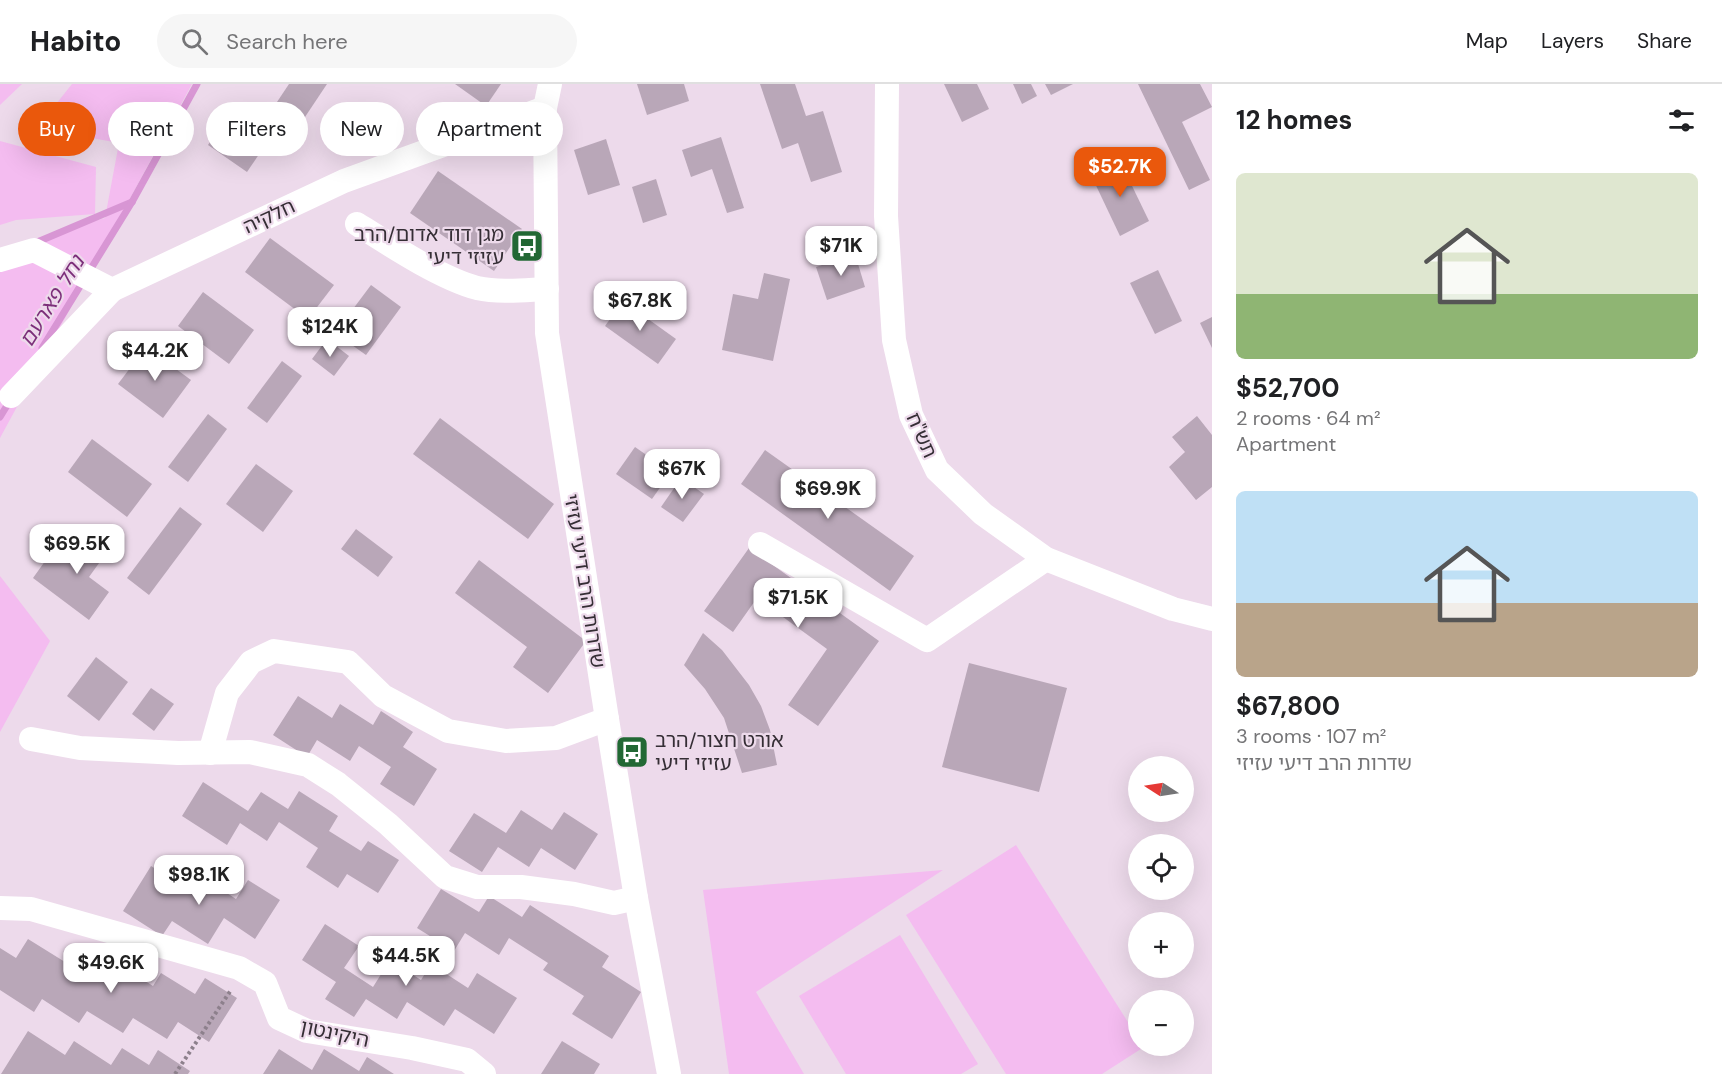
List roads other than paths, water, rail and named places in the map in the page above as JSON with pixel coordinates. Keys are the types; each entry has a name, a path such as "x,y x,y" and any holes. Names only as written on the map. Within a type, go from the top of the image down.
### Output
{"street":[{"name":"שדרות הרב דיעי עזיזי","path":"547,102 550,84"},
{"name":"תש\"ח","path":"887,84 886,216 894,340 911,415 937,470 983,514 1047,559 1173,609 1212,619"},
{"name":"חלקיה","path":"112,290 344,181 416,155"},
{"name":"שדרות הרב דיעי עזיזי","path":"546,156 547,333 636,898 669,1074"},
{"path":"357,224 385,242 456,280 478,288 507,291 547,289"},
{"path":"0,260 34,250 112,290 11,396"},
{"path":"760,544 927,640 1047,559"},
{"path":"210,753 227,693 251,662 273,651 348,662 382,696 448,731 506,741 556,738 607,719"},
{"path":"31,739 80,748 178,753 249,752 308,765 338,784 388,824 445,877 477,887 521,887 574,894 614,903 636,898"},
{"name":"היקינטון","path":"0,908 31,909 244,971 265,983 279,1018 307,1031 412,1048 467,1060 483,1074"}],"waterway":[{"name":"נחל פארעם","path":"42,348 132,202 197,84"},
{"path":"35,243 132,202"},
{"name":"נחל פארעם","path":"0,417 11,399"}],"place":[{"name":"מגן דוד אדום/הרב עזיזי דיעי","path":"527,246"},
{"name":"אורט חצור/הרב עזיזי דיעי","path":"632,752"}]}
